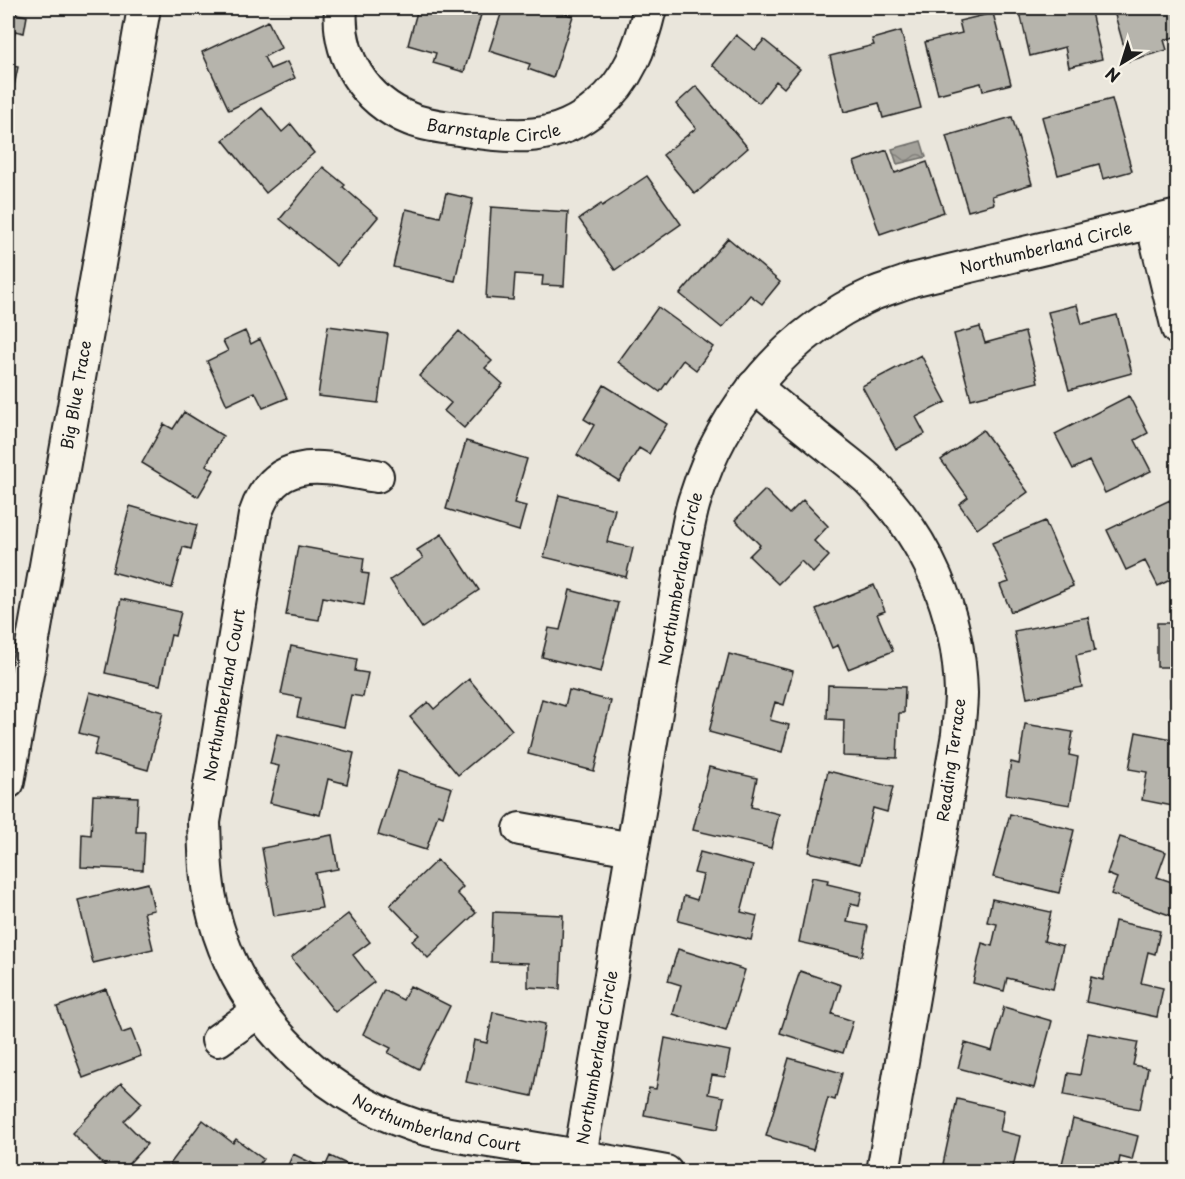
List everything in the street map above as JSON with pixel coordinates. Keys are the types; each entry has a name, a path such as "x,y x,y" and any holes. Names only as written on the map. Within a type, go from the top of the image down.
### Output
{"street":[{"name":"Big Blue Trace","path":"8,782 144,8"},
{"name":"Barnstaple Circle","path":"341,8 342,36 346,54 356,76 381,103 396,113 429,125 511,137 554,131 598,106 622,82 631,67 641,42 650,8"},
{"path":"1165,219 1178,329"},
{"name":"Northumberland Circle","path":"666,1172 580,1156 686,537 696,496 716,447 731,419 754,386 800,340 835,315 872,295 912,280 1165,219"},
{"name":"Reading Terrace","path":"754,386 867,478 894,508 918,541 936,576 950,614 958,654 961,694 958,734 883,1172"},
{"name":"Northumberland Court","path":"377,476 319,467 301,468 284,474 270,485 260,500 255,515 204,822 205,862 211,903 219,932 239,979 281,1040 310,1068 344,1092 379,1112 417,1126 454,1135 580,1156"},
{"path":"520,829 632,849"},
{"path":"218,1040 259,1011"}],"water":[{"path":"921,141 926,157 897,164 892,149"}],"building":[{"path":"418,8 483,8 464,72 433,63 436,53 408,45"},
{"path":"503,8 547,8 573,16 553,78 528,69 530,64 489,51"},
{"path":"1019,8 1090,8 1102,59 1069,67 1065,47 1030,56"},
{"path":"1113,8 1178,8 1178,36 1164,40 1167,50 1128,61"},
{"path":"8,12 27,16 24,33 15,31 9,59"},
{"path":"993,13 1011,84 983,91 981,83 938,94 925,42 962,33 959,21"},
{"path":"268,21 281,48 264,57 270,69 287,62 295,78 229,110 202,52"},
{"path":"901,31 921,108 883,118 879,103 844,112 830,56 874,45 872,39"},
{"path":"736,35 755,50 764,40 800,69 784,88 776,81 759,103 712,65"},
{"path":"8,65 18,67 14,86 8,86"},
{"path":"696,86 748,148 695,194 663,155 696,128 676,104"},
{"path":"1112,99 1132,171 1103,179 1099,164 1058,175 1042,117"},
{"path":"262,108 282,132 291,124 314,153 266,193 223,140"},
{"path":"1012,117 1032,184 992,196 994,204 968,211 946,136"},
{"path":"887,150 895,173 927,162 944,212 880,234 854,162"},
{"path":"323,167 378,217 337,266 280,219"},
{"path":"647,176 681,224 615,270 579,219"},
{"path":"446,193 473,199 455,281 393,267 406,209 440,217"},
{"path":"491,207 568,212 564,286 542,285 543,276 515,274 513,300 486,298"},
{"path":"728,238 780,282 762,304 750,295 722,328 680,294"},
{"path":"1077,305 1082,324 1117,315 1132,373 1069,390 1048,312"},
{"path":"658,307 713,347 696,370 683,360 660,392 618,362"},
{"path":"328,326 388,334 378,403 318,396"},
{"path":"980,327 985,343 1025,332 1038,382 971,399 954,334"},
{"path":"245,331 251,344 260,339 287,398 263,408 255,392 227,405 207,361 228,351 223,341"},
{"path":"459,331 492,361 485,368 503,384 464,428 444,411 451,403 419,376"},
{"path":"921,355 946,402 916,417 925,434 896,449 862,386"},
{"path":"604,385 667,424 649,454 639,448 619,481 577,455 594,425 584,419"},
{"path":"1129,396 1148,433 1135,440 1151,471 1105,493 1089,461 1073,469 1055,434"},
{"path":"184,412 223,436 206,465 214,470 198,497 142,463 164,424 173,429"},
{"path":"983,430 1028,492 977,529 959,504 968,497 941,460"},
{"path":"466,441 527,459 514,503 526,506 519,531 446,509"},
{"path":"765,490 789,514 803,500 828,526 814,541 829,556 813,573 801,561 778,584 749,556 760,545 735,520"},
{"path":"559,495 615,509 607,542 633,548 626,577 544,557"},
{"path":"1170,500 1178,517 1178,576 1158,586 1145,561 1126,570 1107,530"},
{"path":"130,506 197,525 191,549 183,547 172,588 112,572"},
{"path":"1045,521 1073,586 1011,612 1000,585 1009,582 992,543"},
{"path":"442,534 479,590 422,628 390,580 423,558 417,550"},
{"path":"298,546 364,558 362,573 369,574 364,605 323,597 319,620 286,615"},
{"path":"874,585 885,611 877,614 893,651 848,669 838,645 832,648 816,609"},
{"path":"570,590 618,603 601,672 542,657 549,628 560,630"},
{"path":"121,599 181,612 175,636 171,635 160,685 105,673"},
{"path":"1088,617 1095,651 1076,655 1082,687 1027,698 1014,631"},
{"path":"1157,623 1178,623 1178,697 1170,697 1170,667 1157,667"},
{"path":"291,646 357,659 355,671 368,673 363,697 351,695 344,727 297,717 301,698 281,694"},
{"path":"729,654 793,671 784,705 775,702 770,720 789,725 782,752 709,732"},
{"path":"469,679 512,730 458,775 410,717 428,702 434,709"},
{"path":"828,685 905,687 904,713 899,713 897,758 843,756 844,720 827,719"},
{"path":"569,690 611,701 594,771 528,754 542,699 565,706"},
{"path":"90,692 163,712 148,770 94,755 98,738 79,733"},
{"path":"1025,724 1073,732 1069,755 1078,757 1070,805 1006,794 1011,762 1019,764"},
{"path":"1136,732 1178,740 1178,807 1142,800 1147,772 1129,769"},
{"path":"277,734 354,753 347,784 328,779 320,815 270,803 279,766 270,764"},
{"path":"709,767 757,778 751,807 779,814 771,848 693,830"},
{"path":"398,771 452,788 443,816 438,814 426,850 378,835"},
{"path":"828,771 893,787 887,812 873,808 860,864 809,852"},
{"path":"93,795 138,797 136,832 145,832 143,870 81,867 82,834 91,835"},
{"path":"1010,814 1074,830 1059,893 993,877"},
{"path":"332,835 338,869 315,873 322,908 274,916 262,848"},
{"path":"1120,837 1166,852 1157,877 1178,884 1178,900 1172,916 1111,894 1117,878 1107,874"},
{"path":"700,852 753,866 741,912 757,916 751,940 678,921 684,896 697,900 703,875 694,873"},
{"path":"437,860 463,887 457,893 476,913 428,958 412,941 419,935 390,905"},
{"path":"812,877 828,880 827,884 862,892 859,906 851,904 847,922 868,926 862,956 799,942"},
{"path":"148,883 154,910 144,912 153,949 93,963 78,900"},
{"path":"992,899 1051,912 1044,941 1063,946 1053,989 1007,978 1004,991 973,983 982,943 992,946 997,924 987,922"},
{"path":"493,912 563,915 560,989 528,987 528,963 491,962"},
{"path":"348,914 370,942 353,955 374,982 335,1012 291,958"},
{"path":"1115,921 1160,931 1155,954 1148,952 1141,983 1163,988 1157,1017 1086,1002 1091,977 1103,980"},
{"path":"678,949 745,970 726,1031 673,1014 681,985 668,981"},
{"path":"800,971 841,985 832,1014 853,1021 843,1053 780,1033"},
{"path":"410,986 450,1006 419,1069 388,1053 391,1048 363,1034 384,990 403,1000"},
{"path":"106,989 122,1033 131,1030 141,1056 83,1078 57,1007"},
{"path":"1004,1007 1052,1021 1034,1088 958,1068 965,1043 992,1051"},
{"path":"493,1012 545,1024 532,1096 466,1082 474,1040 487,1043"},
{"path":"1088,1033 1138,1042 1133,1065 1148,1068 1140,1109 1064,1095 1068,1073 1080,1075"},
{"path":"665,1038 730,1051 725,1077 712,1075 708,1094 724,1097 718,1129 644,1115 649,1088 656,1089"},
{"path":"789,1058 842,1073 835,1100 828,1098 813,1150 766,1136"},
{"path":"121,1083 142,1103 124,1121 147,1144 121,1172 111,1172 72,1133"},
{"path":"957,1099 1004,1110 1000,1131 1020,1136 1012,1172 978,1172 943,1164"},
{"path":"1073,1119 1138,1136 1132,1160 1120,1157 1117,1172 1060,1172"},
{"path":"203,1120 233,1143 236,1139 263,1159 254,1172 164,1172"},
{"path":"293,1154 324,1169 330,1156 355,1168 354,1172 285,1172"}]}
